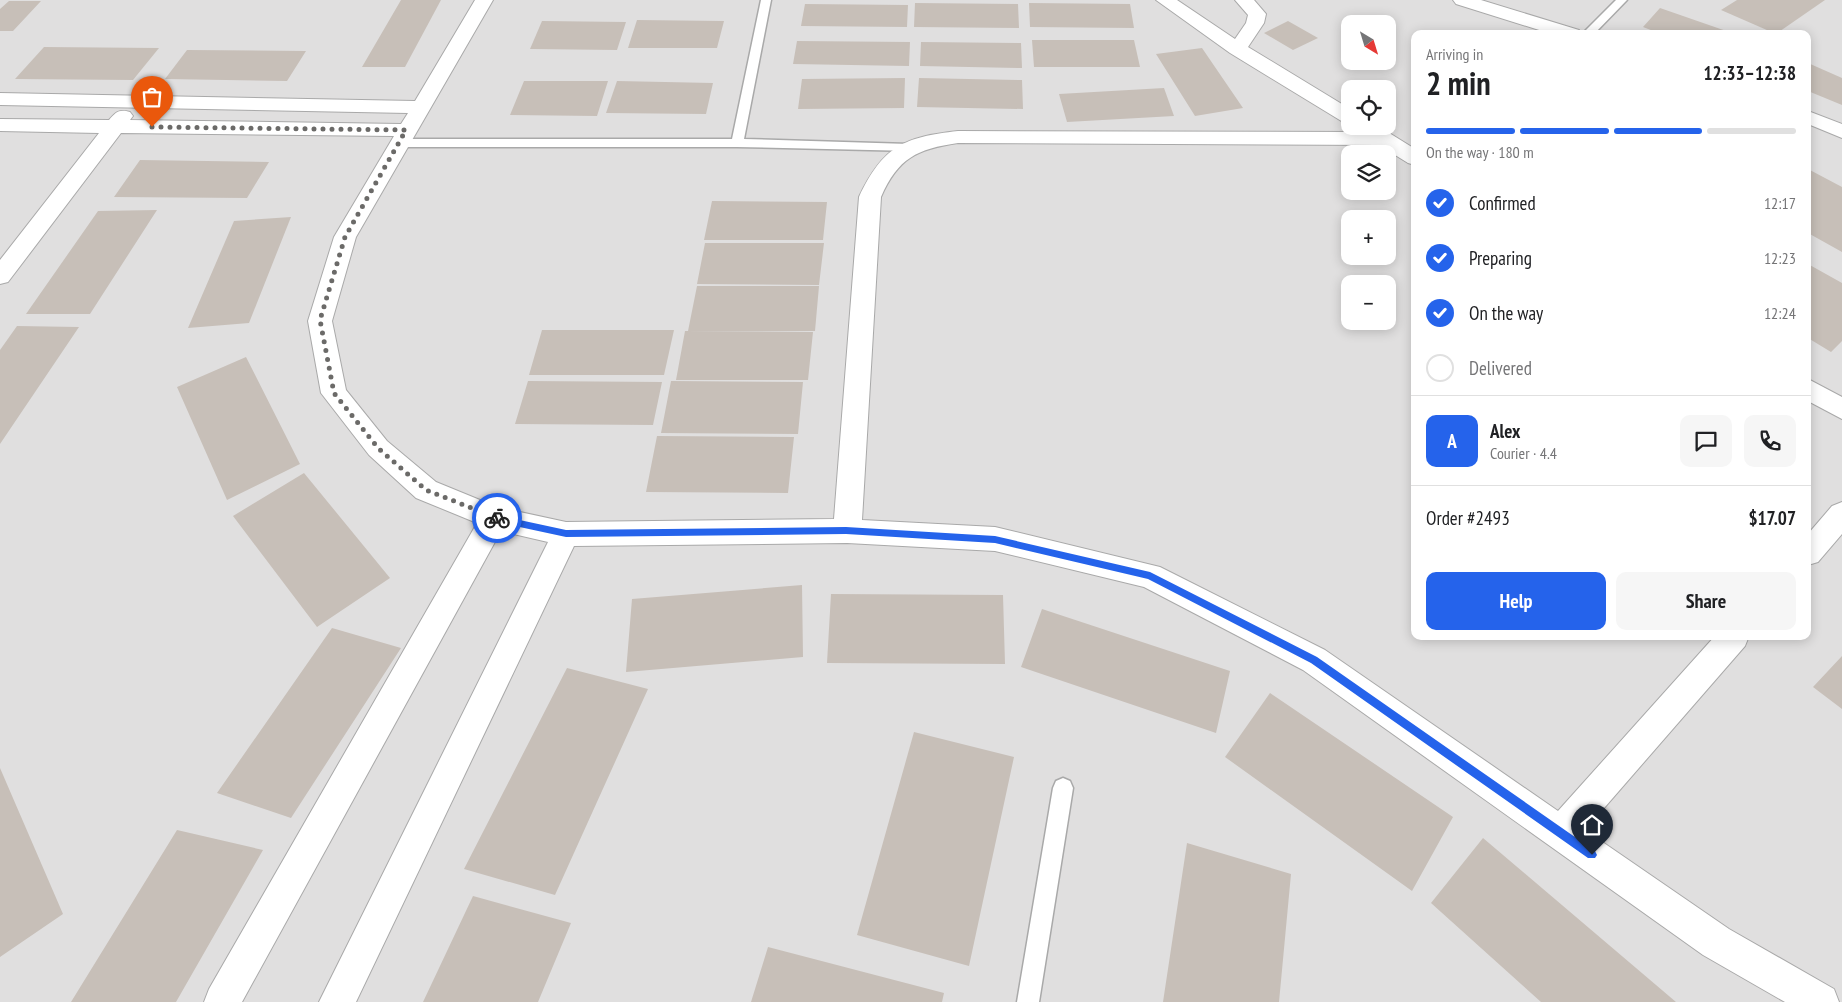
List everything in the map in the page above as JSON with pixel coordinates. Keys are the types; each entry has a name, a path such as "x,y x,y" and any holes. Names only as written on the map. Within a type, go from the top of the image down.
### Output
{"street":[{"path":"484,0 345,237 320,320 334,393 378,448 426,490 494,518 566,534 846,531 995,539 1150,576 1314,660 1716,942 1821,1002"},
{"path":"1165,0 1237,49 1341,113"},
{"path":"1237,49 1255,23 1257,14 1244,0"},
{"path":"1462,0 1559,30"},
{"path":"0,100 420,107"},
{"path":"0,276 113,126 136,102"},
{"path":"1811,118 1842,132"},
{"path":"0,126 113,126 402,137"},
{"path":"1378,135 1411,156"},
{"path":"846,531 870,197 878,177 890,160 909,148 936,139 958,136 1384,139"},
{"path":"1811,391 1842,409"},
{"path":"1811,550 1842,514"},
{"path":"222,1002 494,518"},
{"path":"337,1002 566,534"},
{"path":"1561,833 1730,640"}],"lane":[{"path":"737,143 766,0"},
{"path":"1591,30 1622,0"},
{"path":"402,137 909,148"},
{"path":"1028,1002 1063,788"}],"shaded area":[{"path":"0,0 1842,0 1842,1002 0,1002"}],"building":[{"path":"401,0 441,0 405,67 362,67"},
{"path":"1737,0 1825,0 1782,30 1767,30 1721,10"},
{"path":"9,1 41,1 13,31 0,31 0,9"},
{"path":"915,3 1018,4 1019,28 914,27"},
{"path":"1029,3 1130,4 1134,28 1030,27"},
{"path":"805,4 908,5 907,27 801,26"},
{"path":"1660,8 1723,30 1651,30 1643,27"},
{"path":"637,20 724,21 717,48 628,48"},
{"path":"542,21 626,22 617,50 530,49"},
{"path":"1288,21 1318,38 1293,50 1264,33"},
{"path":"1032,40 1134,40 1140,67 1034,67"},
{"path":"797,41 910,42 909,66 793,64"},
{"path":"921,42 1021,43 1022,68 920,66"},
{"path":"44,47 159,48 133,80 15,79"},
{"path":"1202,48 1243,108 1195,116 1156,54"},
{"path":"187,50 306,51 287,81 165,79"},
{"path":"1811,64 1842,78 1842,105 1811,92"},
{"path":"905,78 904,108 798,109 802,79"},
{"path":"919,78 1022,80 1023,109 917,107"},
{"path":"524,81 608,81 597,116 510,115"},
{"path":"617,81 713,83 706,114 606,113"},
{"path":"1164,88 1174,116 1067,122 1059,94"},
{"path":"140,160 269,162 247,198 114,197"},
{"path":"1811,171 1842,187 1842,252 1811,235"},
{"path":"712,201 827,202 823,240 704,240"},
{"path":"157,210 90,314 26,314 98,211"},
{"path":"291,217 249,323 188,328 234,221"},
{"path":"705,243 824,243 819,285 697,284"},
{"path":"1811,266 1842,283 1842,341 1831,352 1811,340"},
{"path":"697,286 819,286 815,331 688,331"},
{"path":"17,326 79,327 0,444 0,350"},
{"path":"542,330 674,330 664,375 529,375"},
{"path":"685,331 813,332 808,380 676,380"},
{"path":"246,357 300,464 227,500 177,387"},
{"path":"528,381 662,382 653,425 515,424"},
{"path":"671,381 803,382 798,434 661,433"},
{"path":"657,436 794,437 788,493 646,492"},
{"path":"304,473 390,578 317,627 233,516"},
{"path":"802,585 803,657 626,672 632,599"},
{"path":"831,594 1003,595 1005,664 827,663"},
{"path":"1042,609 1230,671 1216,733 1021,667"},
{"path":"332,628 401,648 291,818 217,793"},
{"path":"1842,656 1842,709 1813,687"},
{"path":"567,668 648,689 555,895 464,869"},
{"path":"1270,693 1453,817 1412,891 1225,757"},
{"path":"914,732 1014,757 969,966 857,935"},
{"path":"0,768 63,914 0,957"},
{"path":"177,830 263,850 176,1002 71,1002"},
{"path":"1483,838 1676,1002 1541,1002 1431,903"},
{"path":"1187,843 1291,874 1279,1002 1163,1002"},
{"path":"473,896 571,923 538,1002 423,1002"},
{"path":"768,947 944,993 942,1002 751,1002"}],"way so far":[{"path":"152,127 406,130 345,237 320,320 334,393 378,448 426,490 497,518"}],"route":[{"path":"497,518 566,534 846,531 995,539 1150,576 1314,660 1592,855"}]}
